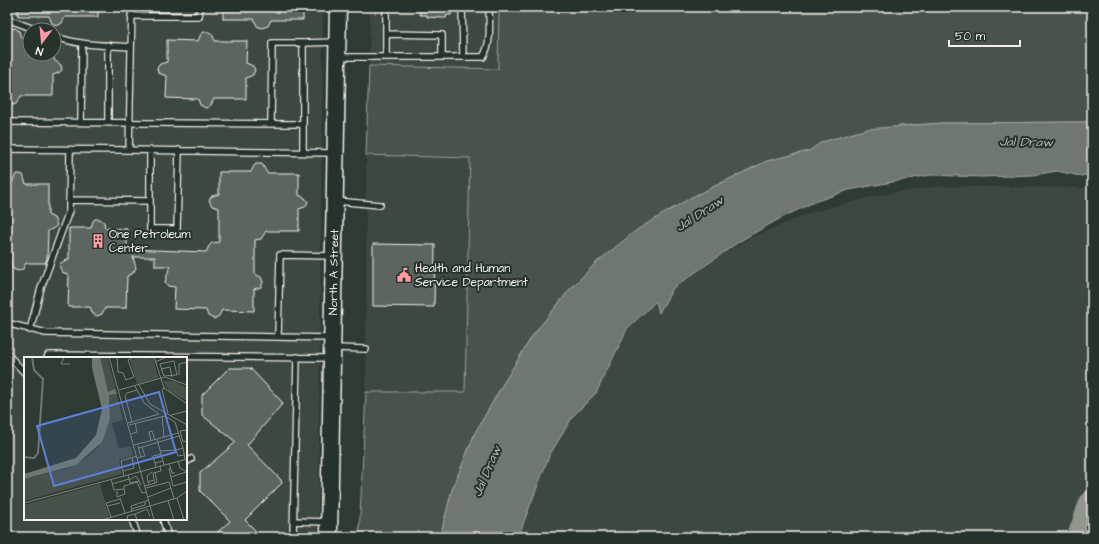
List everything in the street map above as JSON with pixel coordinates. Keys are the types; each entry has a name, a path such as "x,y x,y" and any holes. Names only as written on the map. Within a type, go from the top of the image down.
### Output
{"main road":[{"name":"North A Street","path":"329,529 338,7"}],"lane":[{"path":"129,150 132,7"},
{"path":"131,16 199,16 200,7"},
{"path":"386,7 386,56"},
{"path":"462,7 463,56"},
{"path":"272,123 272,43 303,42 337,49 386,56 483,57 487,50 489,35 489,7"},
{"path":"7,19 22,24"},
{"path":"386,34 442,34 442,56"},
{"path":"62,39 82,44 131,47"},
{"path":"303,42 303,152"},
{"path":"81,122 82,44"},
{"path":"108,45 108,122"},
{"path":"7,122 303,124"},
{"path":"7,149 335,153"},
{"path":"30,330 41,288 69,211 70,150"},
{"path":"150,150 150,229 177,229 179,150"},
{"path":"69,200 150,201"},
{"path":"334,201 380,204"},
{"path":"278,337 280,255 333,256"},
{"path":"7,321 10,324 46,334 278,337 332,348 366,349"},
{"path":"48,357 297,357 332,348"},
{"path":"7,354 24,372"},
{"path":"293,537 297,357"},
{"path":"132,520 138,537"},
{"path":"163,520 168,537"},
{"path":"293,521 329,529"}],"shaded area":[{"name":"One Petroleum Center","path":"7,7 323,7 318,537 7,537"},
{"path":"370,7 499,7 498,69 369,66"},
{"path":"499,7 1092,7 1092,122 941,123 899,126 822,142 809,151 767,161 690,198 597,262 572,287 533,335 475,433 452,490 440,537 359,537 366,392 465,392 470,158 366,155 369,66 498,69"},
{"path":"366,155 470,158 465,393 366,392"},
{"path":"940,186 1092,188 1092,537 511,537 517,514 608,350 655,302 706,264 750,238 813,212 879,195"}],"water":[{"name":"Jal Draw","path":"1092,122 1092,174 1080,176 1057,171 1033,175 982,177 930,175 849,190 814,202 781,218 740,241 673,288 659,313 656,301 627,329 596,393 573,416 549,456 518,537 440,537 452,490 475,433 533,335 572,287 597,262 638,229 690,198 767,161 809,151 822,142 867,129 941,123"}],"building":[{"path":"18,7 98,7 98,17 65,17 62,23 52,22 49,16 18,16"},
{"path":"223,7 303,7 303,20 271,20 268,26 262,28 257,26 254,19 223,19"},
{"path":"420,7 451,7 451,15 447,15 446,18 427,17 427,15 420,15"},
{"path":"15,28 19,31 22,38 22,62 57,62 61,65 62,70 53,75 53,96 21,96 16,104 13,105 7,102 7,34 11,29"},
{"path":"204,32 209,32 212,34 215,41 247,41 246,63 253,66 255,70 253,75 246,78 246,99 214,99 211,105 206,108 200,105 198,99 166,98 167,76 158,73 157,68 160,64 167,62 167,40 198,41 201,34"},
{"name":"One Petroleum Center","path":"256,164 262,164 267,173 299,173 299,195 305,198 308,202 305,207 299,209 299,231 266,231 261,239 255,240 255,274 261,277 263,282 261,287 254,289 254,311 222,310 219,316 214,319 208,316 206,310 174,309 175,287 168,286 165,282 170,266 155,266 155,257 133,257 136,268 133,273 127,276 126,308 105,308 102,314 97,316 93,314 90,307 68,307 69,275 62,272 59,265 69,259 69,228 91,228 95,219 100,219 104,222 105,228 127,229 127,249 206,252 212,243 219,242 219,208 212,206 209,200 212,196 219,194 219,172 251,172"},
{"path":"16,174 23,175 26,184 48,184 48,215 54,218 57,225 48,231 47,259 45,263 26,263 23,269 18,271 13,269 11,263 7,263 7,183 12,183"},
{"name":"Health and Human Service Department","path":"373,244 435,245 434,307 373,306"},
{"path":"229,368 250,368 283,403 247,445 281,480 282,483 245,520 262,537 212,537 230,521 200,491 200,473 236,442 202,415 202,395"}],"taxiway":[{"path":"1080,537 1092,503"}],"place":[{"name":"One Petroleum Center","path":"98,241"},
{"name":"Health and Human Service Department","path":"404,275"}]}
